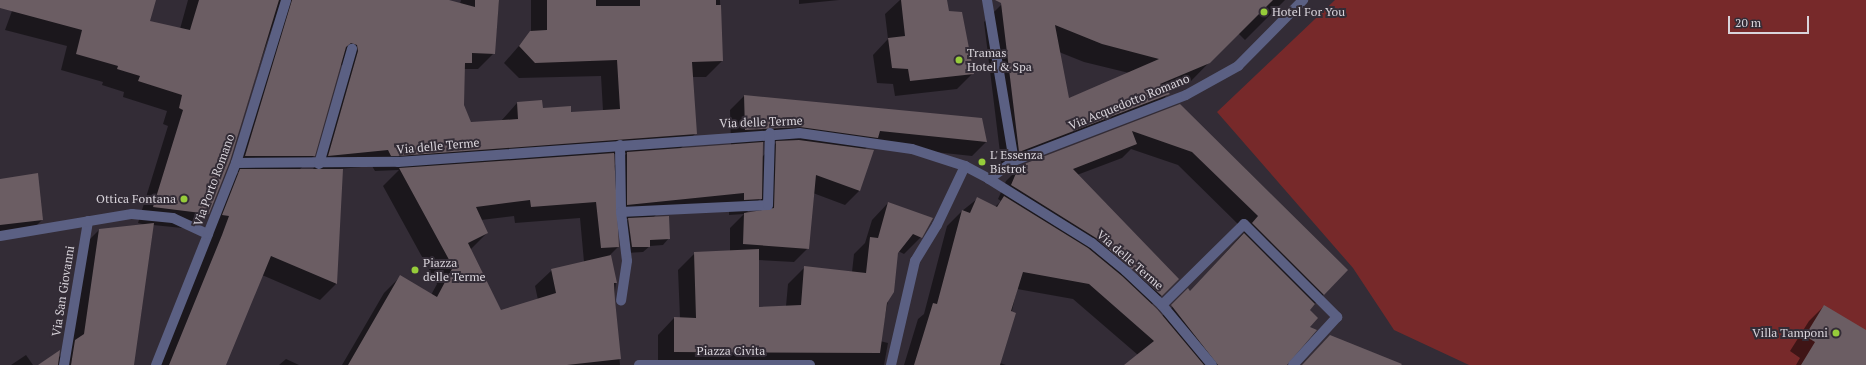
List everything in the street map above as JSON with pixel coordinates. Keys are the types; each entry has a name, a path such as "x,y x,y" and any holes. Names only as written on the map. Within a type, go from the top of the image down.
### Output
{"street":[{"name":"Via Porto Romano","path":"156,365 236,163 286,0"},
{"path":"987,0 1014,161"},
{"name":"Via Acquedotto Romano","path":"989,179 1014,161 1186,95 1238,66 1303,0"},
{"path":"319,164 352,49"},
{"name":"Via delle Terme","path":"236,163 319,164 398,162 770,134 844,137 912,149 965,166 989,179 1092,243 1162,305 1212,365"},
{"path":"621,212 768,205 770,134"},
{"path":"620,145 621,212 627,260 621,301"},
{"path":"891,365 915,260 937,225 965,166"},
{"path":"0,236 132,214 173,218 208,234"},
{"name":"Via San Giovanni","path":"64,365 88,221"},
{"path":"1162,305 1244,224 1337,317 1293,365"},
{"name":"Piazza Civita","path":"639,365 810,365"}],"shaded area":[{"path":"1335,0 1866,0 1866,365 1469,365 1394,330 1353,268 1217,112"}],"building":[{"path":"0,0 156,0 150,21 190,30 199,0 279,0 230,161 209,214 153,207 183,110 179,108 182,95 138,81 140,76 117,69 118,66 76,54 82,30 0,8"},
{"path":"292,0 449,0 475,7 475,0 499,0 495,54 472,53 472,63 465,63 464,105 471,122 518,119 517,102 542,100 543,108 571,106 571,112 620,109 617,60 535,63 519,46 530,31 547,30 547,0 596,0 596,6 640,6 640,0 716,0 716,5 721,5 723,61 692,62 697,134 398,156 391,156 388,150 328,156 358,51 357,45 351,43 346,47 315,156 245,156"},
{"path":"901,0 947,0 949,11 962,12 974,74 910,81 908,69 892,68 888,38 905,36"},
{"path":"995,0 1273,0 1210,63 1160,84 1170,94 1019,152 1001,3","holes":["1055,25 1102,44 1159,59 1069,98"]},
{"path":"744,95 982,118 987,142 880,131 878,138 800,127 745,130"},
{"path":"1180,104 1348,270 1324,295 1252,223 1258,216 1192,152 1132,131 1137,144 1073,169 1179,279 1162,296 1096,238 1011,185 1019,166"},
{"path":"799,140 874,150 860,191 816,175 809,249 743,244 744,213 774,208 776,141"},
{"path":"763,142 762,199 744,200 744,193 627,205 627,152"},
{"path":"614,153 619,247 601,248 596,202 531,207 530,200 476,207 488,233 468,243 501,310 556,293 551,269 611,255 617,283 614,283 621,359 567,365 348,365 400,275 437,297 453,267 399,168"},
{"path":"240,169 343,169 337,284 271,256 226,365 169,365 229,216 222,215"},
{"path":"38,173 43,220 0,225 0,179"},
{"path":"1004,196 1088,248 1122,276 1157,309 1204,365 1124,365 1154,341 1089,284 1023,272 1011,311 1016,313 1000,365 914,365 933,303 937,304 962,210 970,213 977,197 997,207"},
{"path":"888,202 933,218 922,238 913,234 898,253 894,292 887,303 880,353 674,352 674,317 696,318 694,252 759,249 759,307 801,305 804,266 866,273 870,237 878,238"},
{"path":"669,216 670,239 650,240 650,247 632,247 628,218"},
{"path":"154,223 134,365 71,365 75,340 84,334 99,229"},
{"path":"1244,233 1315,304 1310,310 1318,318 1310,327 1317,330 1287,365 1218,365 1171,305 1188,288 1190,291"},
{"name":"Villa Tamponi","path":"1824,305 1866,330 1866,365 1801,365 1815,342 1805,336"},
{"path":"1330,335 1402,364 1302,365"},
{"path":"60,350 58,365 38,365"}],"place":[{"name":"Hotel For You","path":"1264,12"},
{"name":"Tramas Hotel & Spa","path":"959,60"},
{"name":"L' Essenza Bistrot","path":"982,162"},
{"name":"Ottica Fontana","path":"184,199"},
{"name":"Piazza delle Terme","path":"415,270"},
{"name":"Villa Tamponi","path":"1836,333"}]}
